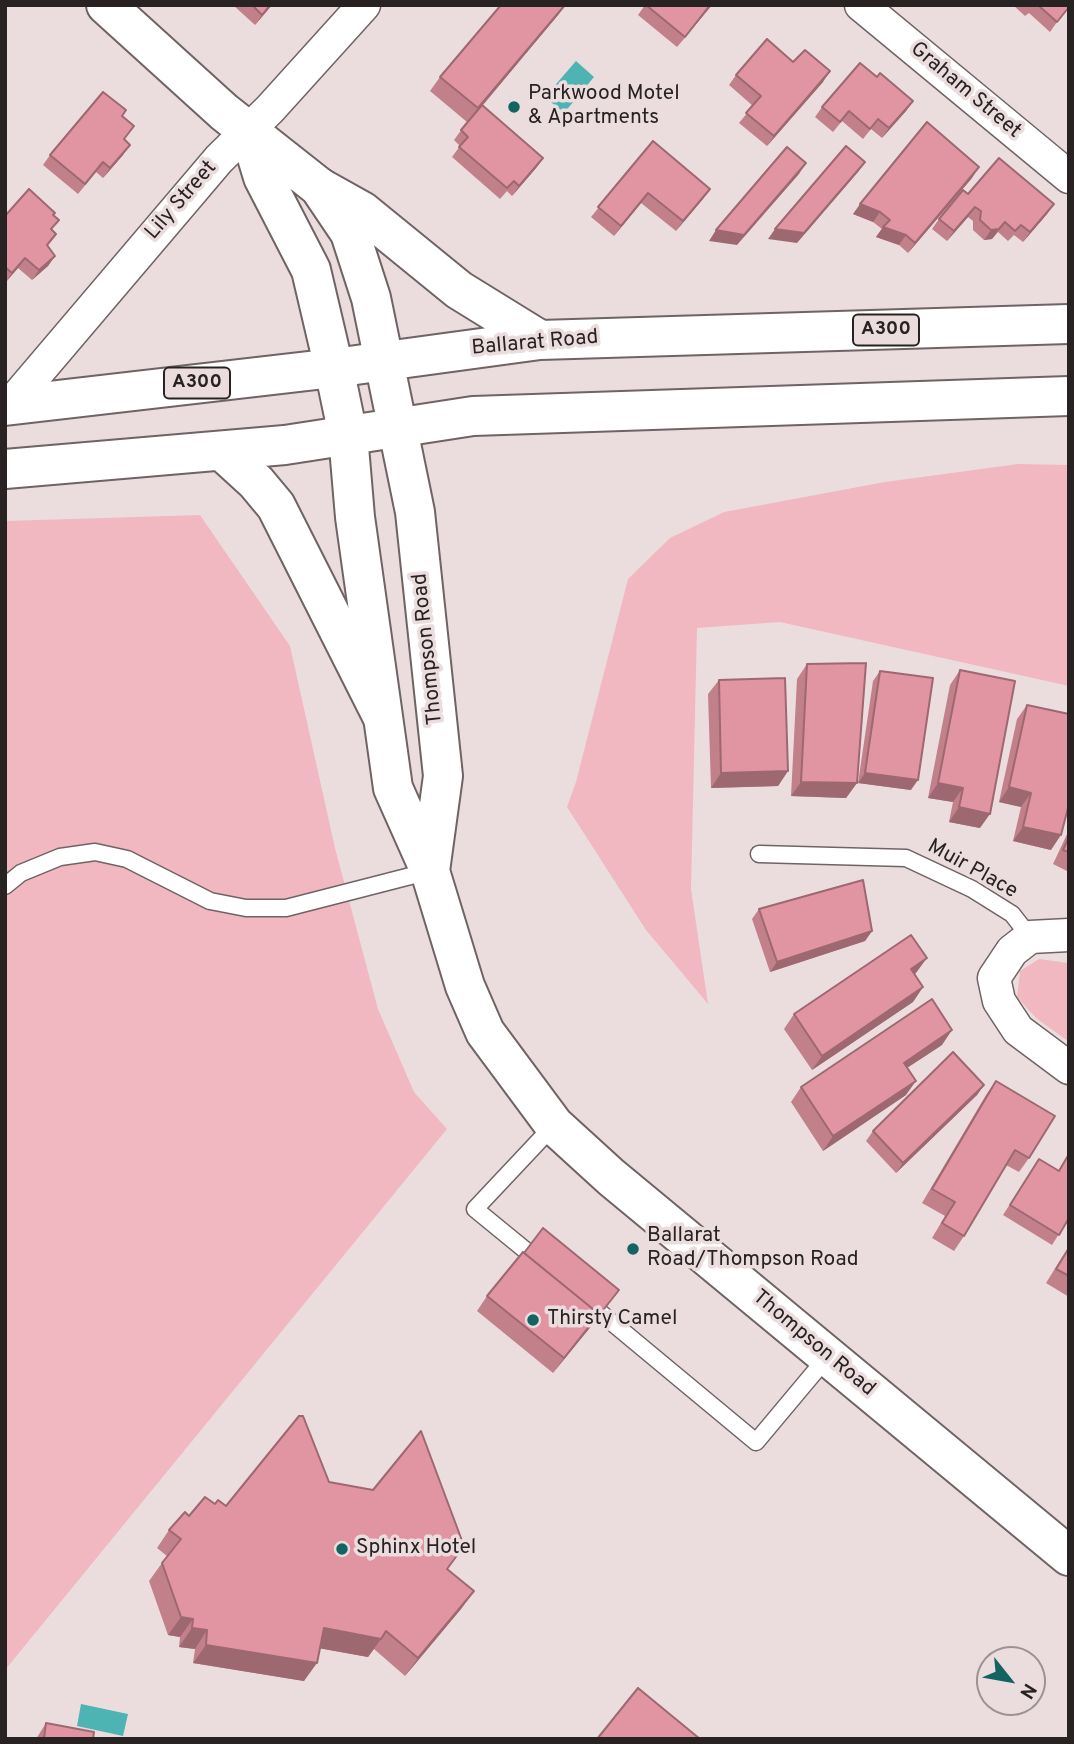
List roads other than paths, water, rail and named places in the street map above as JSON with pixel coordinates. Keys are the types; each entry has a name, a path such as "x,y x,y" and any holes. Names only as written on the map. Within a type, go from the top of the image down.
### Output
{"main road":[{"path":"106,5 249,131 319,187 362,211 459,290 540,340"},
{"name":"Thompson Road","path":"249,131 263,177 311,270 334,368 348,435 355,517 393,788 430,871 465,986 485,1032 554,1125 611,1177 1069,1556"},
{"name":"Thompson Road","path":"319,187 349,233 371,298 415,512 443,776 430,871"},
{"name":"Ballarat Road","path":"8,405 334,368 540,340 1069,324"},
{"path":"5,468 222,451 473,416 1069,396"},
{"path":"222,451 256,482 276,506 382,716"}],"street":[{"name":"Lily Street","path":"8,405 219,159 249,131 364,5"},
{"name":"Graham Street","path":"861,5 1069,177"},
{"path":"1069,935 1030,937 1000,965 994,978 999,1001 1018,1031 1069,1068"}],"lane":[{"path":"5,886 21,873 60,857 95,852 127,859 210,901 246,908 286,908 430,871"},
{"name":"Muir Place","path":"760,854 906,858 972,889 1012,914 1030,937"},
{"path":"554,1125 475,1209 756,1442 828,1356"}],"water":[{"path":"576,61 594,77 564,113 545,97"},
{"path":"81,1704 128,1714 123,1736 77,1726"}],"place":[{"name":"Parkwood Motel & Apartments","path":"514,107"},
{"name":"Ballarat Road/Thompson Road","path":"633,1249"},
{"name":"Thirsty Camel","path":"533,1320"},
{"name":"Sphinx Hotel","path":"342,1549"}]}
